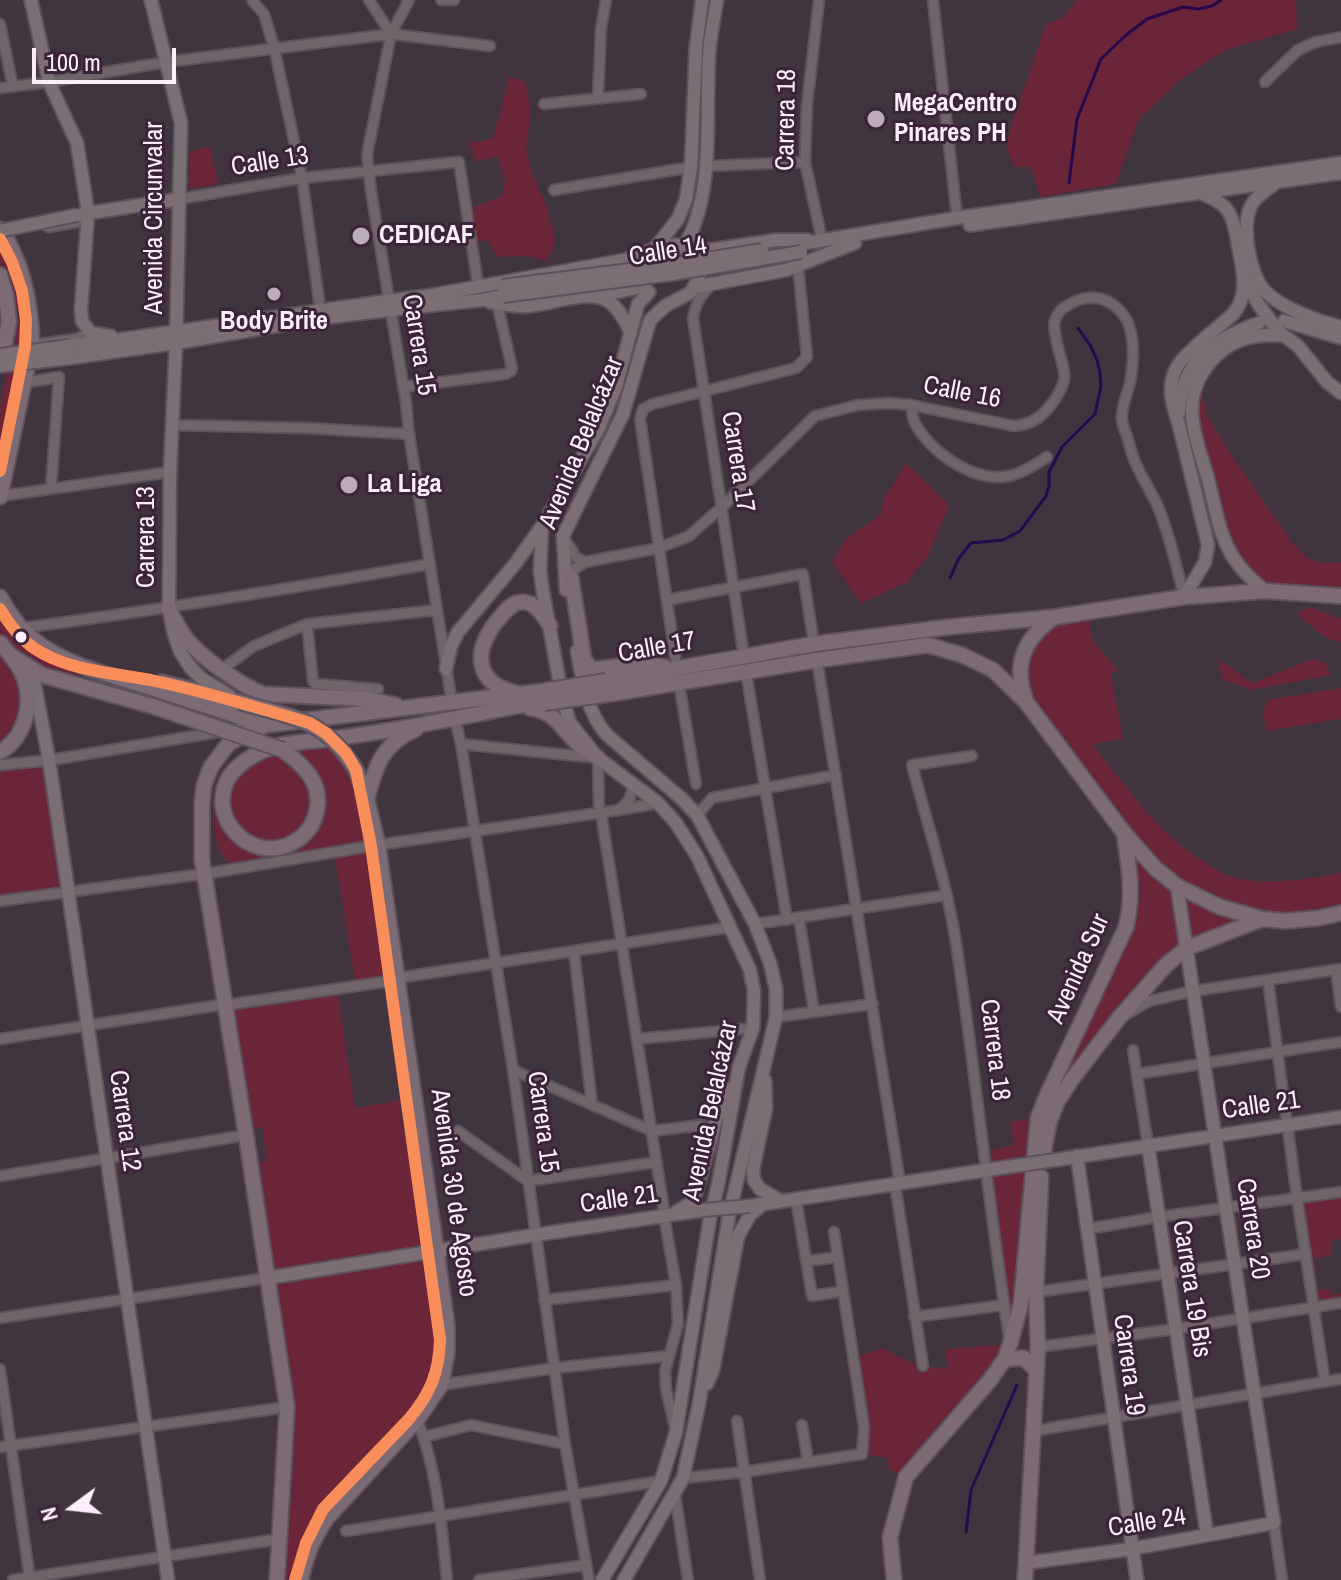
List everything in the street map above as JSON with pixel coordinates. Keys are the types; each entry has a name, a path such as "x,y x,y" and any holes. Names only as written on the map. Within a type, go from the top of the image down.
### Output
{"main road":[{"path":"31,0 49,82 77,143 83,214 82,321 91,333 138,338"},
{"name":"Avenida Circunvalar","path":"151,0 181,123 176,338"},
{"path":"687,251 699,273 690,293 675,301 664,301 647,289 642,266 678,219 686,199 691,167 696,47 702,0"},
{"path":"687,251 707,166 709,53 717,0"},
{"name":"Calle 14","path":"389,306 427,296 501,295 672,274 801,248 855,243 1200,192 1341,163"},
{"name":"Calle 14","path":"801,248 822,240 957,218 1237,183 1275,184 1341,173"},
{"path":"1237,183 1252,203 1246,231 1257,280 1275,299 1288,307 1341,327"},
{"path":"1252,203 1275,184"},
{"path":"1184,597 1205,562 1208,545 1171,388 1175,370 1183,358 1234,313 1241,302 1244,279 1231,213 1219,200 1200,192"},
{"name":"Calle 13","path":"1,231 179,199"},
{"path":"0,496 32,345 27,290 1,231"},
{"path":"427,296 606,264 670,244 687,251 777,240 822,240"},
{"path":"695,287 798,266 855,243"},
{"path":"0,275 9,321 0,368"},
{"path":"1244,279 1282,335 1298,346 1327,382 1341,393"},
{"path":"501,295 529,306 647,289"},
{"name":"Avenida Belalcázar","path":"602,1580 661,1481 676,1432 710,1218 739,1067 753,1028 754,991 750,970 697,856 676,823 658,803 598,758 570,723 540,571 542,526 599,428 616,387 638,304 647,289"},
{"name":"Calle 14","path":"0,355 69,352 321,314 482,300 501,295"},
{"path":"600,296 613,305 631,333"},
{"name":"Avenida Belalcázar","path":"624,1580 683,1478 699,1404 729,1215 776,1017 776,989 755,924 697,815 607,735 591,713 567,595 563,536 623,414 650,320 675,301"},
{"path":"1284,321 1341,338"},
{"path":"1179,425 1179,404 1191,369 1221,340 1259,323"},
{"path":"1265,591 1236,564 1224,540 1193,422 1192,402 1199,377 1225,349 1252,337 1282,335"},
{"name":"Calle 14","path":"0,368 138,338 176,338"},
{"name":"Carrera 13","path":"176,338 170,472 169,609 180,651 190,667 202,679 239,702"},
{"path":"446,669 458,632 515,564 542,526"},
{"path":"571,577 584,659 592,670 640,663 678,676"},
{"name":"Calle 17","path":"266,725 409,707 544,697 948,627 1055,617 1184,597 1265,591 1341,596"},
{"path":"0,597 12,618 34,640 53,653 83,667 266,725"},
{"path":"550,626 535,607 521,602 506,611 483,642 481,661 488,679 519,700 554,717 577,743 598,758"},
{"path":"169,609 187,640 249,689 263,694 367,699 409,707"},
{"path":"1026,702 1020,670 1023,653 1036,632 1055,617"},
{"name":"Calle 17","path":"815,652 928,645 962,655 993,670 1026,702 1124,833 1155,868 1177,886 1220,907 1263,919 1296,920 1341,913"},
{"path":"5,649 42,675 152,706 278,749 299,762 310,774 316,788 318,802 315,818 299,840 277,849 259,848 244,841 225,818 224,790 239,766 262,752 278,749"},
{"path":"0,752 18,735 27,710 26,685 20,669 5,649"},
{"name":"Avenida 30 de Agosto","path":"83,667 153,680 310,723 327,734 346,753 356,770 378,845 393,980 447,1324 447,1354 441,1385 417,1420 315,1535 301,1580"},
{"name":"Carrera 12","path":"32,670 69,893 168,1580"},
{"name":"Calle 17","path":"278,749 455,719 519,700"},
{"path":"367,799 376,767 391,743 414,730 455,719"},
{"path":"266,725 229,743 211,767 204,785 202,803 204,874 230,1004 246,1135 287,1407 277,1580"},
{"name":"Avenida Sur","path":"1038,1118 1126,927 1131,877 1124,833"},
{"name":"Carrera 20","path":"1177,886 1274,1523"},
{"name":"Avenida Sur","path":"1036,1292 1042,1166 1049,1123 1057,1102 1119,1018 1166,965 1187,948 1263,919"},
{"path":"665,1218 689,1204 695,1196 716,1120 739,1067"},
{"path":"764,1067 766,1108 753,1169 754,1180 760,1189 781,1201"},
{"name":"Calle 21","path":"267,1278 535,1235 1341,1117"},
{"name":"Carrera 18","path":"894,1580 890,1537 906,1477 990,1380 1005,1359 1010,1344 1021,1304 1038,1118"},
{"name":"Carrera 19 Bis","path":"1148,1145 1207,1535"},
{"name":"Carrera 19","path":"1077,1156 1137,1580"},
{"path":"699,1404 713,1370 738,1236 756,1205"},
{"path":"1025,1580 1038,1347 1036,1292"},
{"path":"1005,1359 1024,1358 1036,1370"},
{"name":"Calle 24","path":"1026,1563 1131,1549 1274,1523"}],"street":[{"path":"252,0 264,14 274,47 302,178 321,314"},
{"path":"369,0 391,34"},
{"name":"Carrera 15","path":"409,0 391,34 367,155 452,703"},
{"path":"441,0 454,0"},
{"path":"598,97 601,28 606,0"},
{"name":"Carrera 18","path":"819,0 807,105 805,162 822,240"},
{"path":"933,0 957,218"},
{"path":"0,24 13,87"},
{"path":"0,88 274,47 391,34 490,46"},
{"path":"1265,82 1298,50 1316,42 1341,37"},
{"path":"544,104 641,94"},
{"name":"Calle 13","path":"179,199 302,178 459,162 478,285"},
{"path":"707,166 805,162"},
{"path":"554,190 691,167"},
{"path":"712,798 696,784 640,419 643,409 653,404 796,368 807,357 798,266"},
{"name":"Carrera 17","path":"716,282 703,292 693,318 787,920"},
{"path":"403,387 511,371 501,295"},
{"name":"Calle 16","path":"585,562 659,548 689,536 815,416 858,405 889,403 1014,426 1031,422 1047,412 1064,383 1055,320 1065,307 1092,297 1118,308 1125,316 1131,333 1130,380 1123,425 1132,454 1166,528 1184,597"},
{"path":"32,345 76,339 91,333"},
{"path":"23,383 59,377 51,489"},
{"path":"911,405 915,424 938,451 972,471 1004,477 1025,470 1047,457"},
{"path":"172,425 409,434"},
{"path":"0,496 170,472"},
{"path":"563,536 576,557 585,562 573,570 567,595"},
{"path":"22,628 169,609 430,564"},
{"path":"667,600 803,574 873,1004 923,1366"},
{"path":"222,669 254,646 307,624 437,610"},
{"path":"307,624 313,681 316,684 378,689"},
{"name":"Carrera 15","path":"455,719 513,1070 565,1444 589,1580"},
{"name":"Calle 17","path":"0,765 266,725"},
{"path":"461,744 598,758 600,809 676,1285 678,1324 665,1371 676,1432"},
{"name":"Carrera 18","path":"972,756 912,765 947,895 957,948 1010,1344"},
{"path":"697,815 712,798 836,775"},
{"path":"682,799 696,784"},
{"path":"619,810 629,800 634,785"},
{"path":"0,901 204,874 600,809 619,810 658,803"},
{"path":"755,924 947,895"},
{"path":"799,918 814,1012"},
{"path":"0,1039 731,927"},
{"path":"574,951 592,1105"},
{"path":"1119,1018 1149,1001 1193,991 1338,969 1341,1007"},
{"path":"1268,980 1325,1382"},
{"path":"776,1017 873,1004"},
{"path":"637,1039 753,1028"},
{"path":"1137,1074 1341,1042"},
{"name":"Carrera 19 Bis","path":"1133,1050 1148,1145"},
{"path":"513,1070 652,1131 702,1125"},
{"path":"458,1131 528,1181 657,1162"},
{"path":"0,1176 246,1135"},
{"path":"1087,1229 1341,1192"},
{"path":"796,1199 812,1296 843,1291"},
{"path":"683,1478 862,1454 864,1427 834,1232"},
{"path":"1036,1292 1306,1254"},
{"path":"807,1261 838,1257"},
{"name":"Calle 21","path":"0,1318 267,1278"},
{"path":"544,1300 676,1285"},
{"path":"1038,1347 1103,1340 1341,1303"},
{"path":"914,1317 1004,1305"},
{"path":"441,1385 554,1368 668,1356"},
{"path":"0,1369 30,1579"},
{"path":"1033,1431 1341,1379"},
{"path":"0,1447 287,1407"},
{"path":"417,1420 424,1437 440,1516 447,1580"},
{"path":"737,1421 760,1580"},
{"path":"424,1437 471,1425 565,1444"},
{"path":"802,1425 808,1461"},
{"path":"346,1531 661,1481"},
{"path":"675,1494 688,1580"},
{"name":"Carrera 20","path":"1274,1523 1282,1580"},
{"path":"13,1580 279,1539"},
{"path":"479,1580 586,1565"}],"shaded area":[{"path":"1078,0 1296,0 1297,29 1225,50 1180,80 1138,120 1116,184 1040,197 1031,167 1014,167 1006,145 1046,24 1062,18"},
{"path":"509,77 525,82 531,112 526,148 556,241 547,261 528,256 498,257 487,240 477,242 470,208 502,196 505,181 497,156 476,162 469,143 493,139"},
{"path":"210,146 219,184 189,189 190,152"},
{"path":"0,239 22,291 26,320 25,347 0,470 0,407 11,352 11,294 0,262"},
{"path":"1201,383 1206,413 1227,449 1292,542 1307,557 1316,561 1341,562 1341,592 1265,591 1236,564 1193,422"},
{"path":"906,463 949,505 928,556 906,583 861,603 832,562 846,539 881,514 884,499"},
{"path":"1310,607 1341,619 1341,641 1329,639 1296,613"},
{"path":"0,609 83,667 79,679 45,667 18,651 0,633"},
{"path":"1084,612 1090,624 1092,641 1117,668 1117,672 1111,673 1123,739 1092,744 1143,808 1186,849 1232,877 1275,882 1341,873 1341,913 1263,919 1187,948 1064,1083 1060,1080 1126,927 1124,833 1021,686 1020,670 1041,626"},
{"path":"0,643 15,661 27,710 0,752"},
{"path":"1218,659 1253,683 1312,659 1326,663 1330,675 1252,690 1222,679"},
{"path":"1341,688 1341,719 1267,731 1263,715 1267,700"},
{"path":"332,739 356,770 371,846 390,981 356,986 334,853 232,869 218,848 213,829 213,797 218,785 246,760"},
{"path":"49,760 69,893 0,901 0,765"},
{"path":"337,988 355,1108 407,1099 408,1104 399,1106 405,1140 413,1139 440,1340 439,1363 422,1403 323,1509 306,1543 295,1580 283,1580 293,1408 259,1163 267,1161 262,1127 254,1128 233,1004"},
{"path":"1038,1118 1010,1344 983,1151 1014,1146 1010,1122"},
{"path":"1341,1192 1341,1239 1331,1241 1332,1255 1314,1259 1318,1290 1330,1289 1331,1295 1341,1293 1341,1303 1313,1308 1297,1198"},
{"path":"1010,1344 906,1477 887,1468 887,1458 862,1454 854,1358 883,1348 916,1365 947,1369 946,1349"}],"waterway":[{"path":"1069,183 1077,119 1101,59 1147,19 1183,7 1199,9 1212,6 1221,0"},
{"path":"950,578 959,558 971,543 1003,540 1020,531 1046,496 1049,472 1062,447 1095,414 1101,386 1100,373 1090,345 1078,328"},
{"path":"966,1532 971,1490 1017,1385"}],"transit line":[{"path":"0,239 22,291 26,320 25,347 0,471"},
{"path":"0,609 23,639 55,659 83,668 194,690 310,723 327,734 346,753 356,770 371,846 440,1340 435,1373 428,1392 409,1419 323,1509 306,1543 295,1580"}],"place":[{"name":"MegaCentro Pinares PH","path":"876,119"},
{"name":"CEDICAF","path":"361,236"},
{"name":"Body Brite","path":"274,294"},
{"name":"La Liga","path":"349,485"}]}
